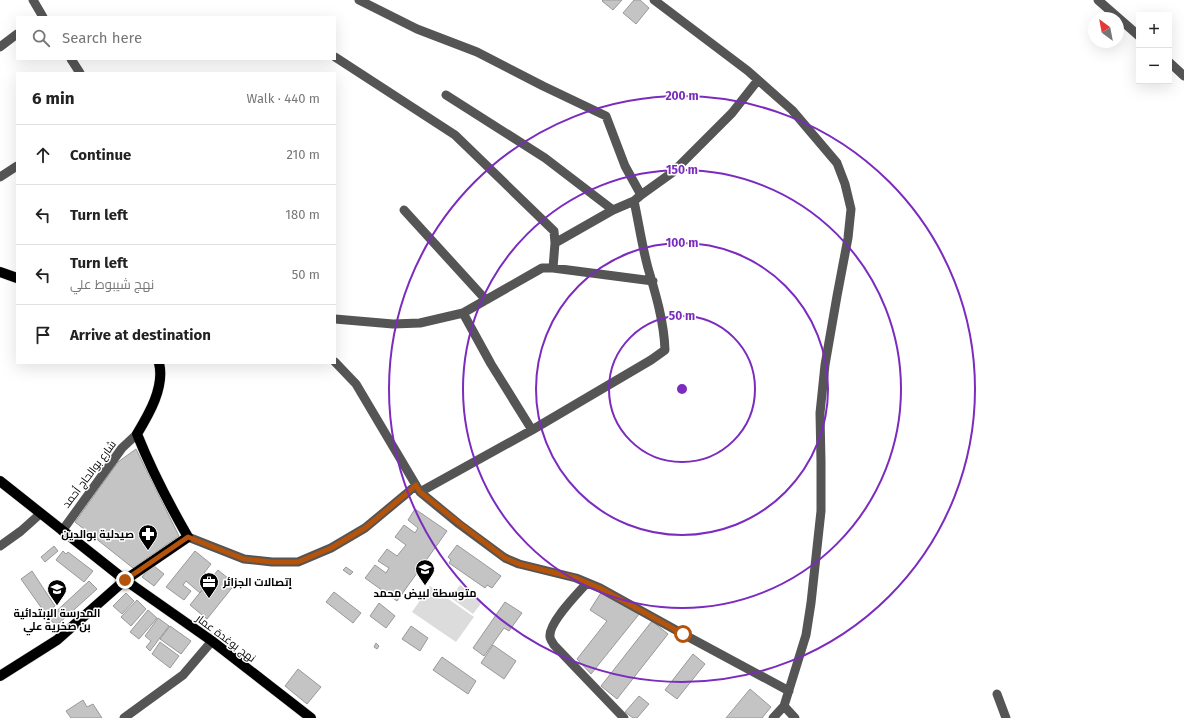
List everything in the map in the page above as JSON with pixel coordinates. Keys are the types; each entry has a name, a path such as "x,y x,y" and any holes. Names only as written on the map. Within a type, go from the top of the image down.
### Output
{"main road":[{"path":"0,272 16,278"},
{"path":"0,676 57,640 125,580 188,537 175,515 146,457 137,434 150,411 159,386 161,369 159,364"},
{"name":"نهج بوغدة عمار","path":"0,481 125,580 212,641 311,718"}],"street":[{"path":"33,0 41,16"},
{"path":"188,537 244,559 272,562 298,562 331,548 365,528 406,494 532,430 651,360 665,350 664,334 653,281 648,268 637,198 606,116 477,52 417,29 359,0"},
{"path":"654,0 748,71 792,110 837,163 845,184 850,209 848,238 825,365 820,413 821,511 811,603 806,635 789,691 784,706 773,718"},
{"path":"1098,0 1136,33"},
{"path":"0,47 16,35"},
{"path":"336,58 455,135 554,231 555,243 553,268"},
{"path":"72,60 79,72"},
{"path":"1172,65 1184,76"},
{"path":"555,243 637,198 673,172 732,113 758,80"},
{"path":"446,95 545,158 613,210"},
{"path":"0,177 16,167"},
{"path":"404,210 486,300"},
{"path":"336,319 393,324 420,323 463,312 542,268 553,268 653,281"},
{"path":"463,312 491,364 532,430"},
{"path":"336,363 356,384 418,488 460,524 505,558 519,564 576,578 600,588 789,691"},
{"name":"شارع بوالحاج أحمد","path":"62,530 122,448 137,434"},
{"path":"0,546 21,531 40,514"},
{"path":"587,583 558,616 551,629 550,637 554,645 624,718"},
{"path":"125,718 182,675 212,641"},
{"path":"998,694 1006,718"},
{"path":"784,706 795,718"}],"shaded area":[{"path":"460,585 482,602 473,614 451,598"},
{"path":"430,586 474,617 456,642 412,612"}],"building":[{"path":"622,0 613,10 602,1"},
{"path":"634,0 640,0 649,8 636,24 623,13"},
{"path":"136,449 179,536 133,568 75,522 118,462"},
{"path":"415,509 447,531 397,601 365,578 375,565 386,573 389,568 378,561 387,549 397,556 406,545 395,537 404,525 415,533 418,528 408,520"},
{"path":"457,545 501,576 492,588 487,585 485,588 449,563 451,560 448,557"},
{"path":"54,546 58,551 45,562 41,557"},
{"path":"63,551 66,554 68,552 93,571 84,582 56,560"},
{"path":"195,551 211,564 204,573 211,579 200,593 186,581 183,585 191,591 184,600 166,587"},
{"path":"154,566 164,574 154,586 142,577"},
{"path":"346,567 353,572 350,575 343,570"},
{"name":"إتصالات الجزائر","path":"218,570 235,584 207,619 190,605"},
{"path":"32,571 55,606 45,613 21,579"},
{"path":"89,581 97,589 56,626 49,618"},
{"path":"602,591 640,613 591,674 577,659 607,621 590,610"},
{"path":"334,592 361,613 353,623 326,602"},
{"path":"126,593 134,601 122,614 113,606"},
{"path":"137,600 146,609 131,626 121,617"},
{"path":"505,602 522,613 509,631 504,628 484,656 473,648"},
{"path":"379,603 395,616 386,628 370,616"},
{"path":"148,610 157,618 139,639 130,632"},
{"path":"158,618 169,626 150,651 146,647 151,641 145,636"},
{"path":"652,621 668,634 617,699 601,686"},
{"path":"170,626 191,641 181,654 160,639"},
{"path":"411,626 428,638 420,651 402,639"},
{"path":"160,642 179,656 170,668 152,654"},
{"path":"376,643 379,646 377,649 374,647"},
{"path":"493,645 516,661 504,679 481,663"},
{"path":"693,654 705,664 677,699 665,690"},
{"path":"442,657 476,681 468,694 433,670"},
{"path":"298,669 321,687 307,704 285,686"},
{"path":"750,689 771,707 762,718 726,718"},
{"path":"639,696 649,704 637,718 633,718 625,712"},
{"path":"83,700 87,707 93,704 102,718 71,718 66,711"}],"place":[{"name":"صيدلية بوالدين","path":"148,551"},
{"name":"متوسطة لبيض محمد","path":"425,586"},
{"name":"إتصالات الجزائر","path":"209,599"},
{"name":"المدرسة الإبتدائية بن صخرية علي","path":"57,606"}],"route":[{"path":"125,580 188,537 244,559 272,562 298,562 331,548 365,528 416,485 420,492 505,558 519,564 576,578 600,588 683,634"}]}
